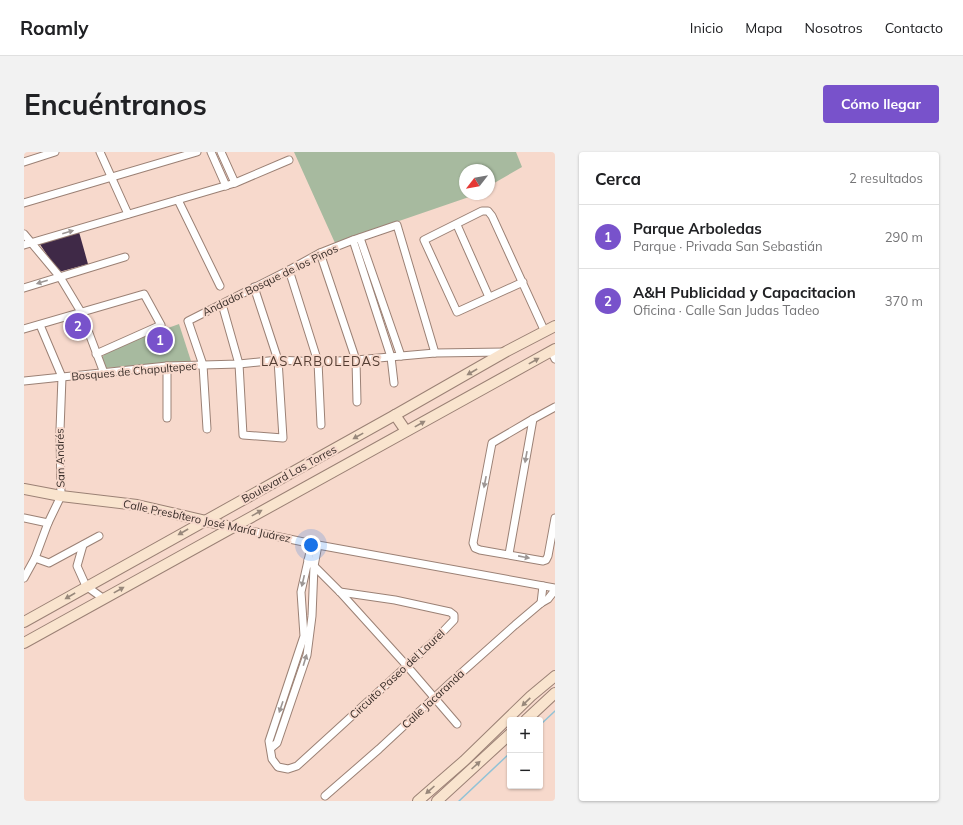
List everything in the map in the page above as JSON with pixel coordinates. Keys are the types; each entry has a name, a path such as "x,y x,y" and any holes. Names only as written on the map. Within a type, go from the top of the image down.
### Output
{"street":[{"path":"24,162 55,152"},
{"path":"100,152 128,214"},
{"path":"24,203 197,152"},
{"path":"210,152 226,186"},
{"path":"221,152 235,183"},
{"path":"27,244 226,186 289,160"},
{"path":"178,200 220,286"},
{"path":"523,282 457,312 424,240 482,211 488,211 492,216 523,282 545,332"},
{"name":"Andador Bosque de los Pinos","path":"203,365 188,321 320,253 397,225 436,353"},
{"path":"456,225 488,298"},
{"path":"24,234 27,244 60,277 80,312 104,373"},
{"path":"360,238 401,356"},
{"path":"353,240 391,357 394,383"},
{"path":"320,253 356,360 358,402"},
{"path":"24,288 125,257"},
{"path":"289,270 318,362 321,426"},
{"path":"222,304 239,364 243,435 283,438 278,360 254,287"},
{"path":"24,329 144,294 161,325 96,354"},
{"path":"40,325 62,377"},
{"name":"Boulevard Las Torres","path":"24,622 89,588 205,520 507,351 555,326"},
{"name":"Bosques de Chapultepec","path":"24,381 167,366 239,364 278,360 318,362 436,353 507,351"},
{"path":"483,352 489,362"},
{"name":"Boulevard Las Torres","path":"24,643 224,525 554,353"},
{"path":"203,365 207,430"},
{"path":"167,366 167,418"},
{"name":"San Andrés","path":"25,574 35,558 48,523 61,496 60,430 62,377"},
{"path":"555,407 492,444 473,543 475,548 480,550 543,561 546,560 548,556 555,518"},
{"path":"395,415 406,431"},
{"path":"509,554 533,419"},
{"name":"Calle Presbítero José María Juárez","path":"24,489 61,496 137,505 315,544 555,589"},
{"path":"24,518 48,523"},
{"path":"35,558 49,564 99,536"},
{"path":"83,544 77,566 89,588 101,597"},
{"name":"Circuito Paseo del Laurel","path":"307,638 301,592 311,563 315,544"},
{"path":"311,563 340,592 457,724"},
{"name":"Circuito Paseo del Laurel","path":"311,563 312,616 307,638 289,694 277,743 271,748 272,759 278,767 288,769 297,766 407,666 454,620 454,615 450,612 395,600 340,592"},
{"path":"541,603 543,586"},
{"name":"Calle Jacaranda","path":"325,796 395,735 434,697 541,603 548,599 555,589"},
{"path":"418,801 464,761 531,696 555,676"},
{"path":"529,717 555,693"},
{"path":"437,801 507,737"}],"green space":[{"path":"294,152 516,152 522,167 495,183 495,164 459,164 459,200 460,200 335,243"},
{"path":"179,324 191,361 106,368 102,357 110,349"}],"building":[{"path":"79,232 88,264 59,272 39,243"}],"waterway":[{"path":"543,722 555,711"},
{"path":"459,801 507,756"}],"place":[{"name":"A&H Publicidad y Capacitacion","path":"78,326"},
{"name":"Parque Arboledas","path":"160,340"}],"district":[{"name":"LAS ARBOLEDAS","path":"321,361"}]}
